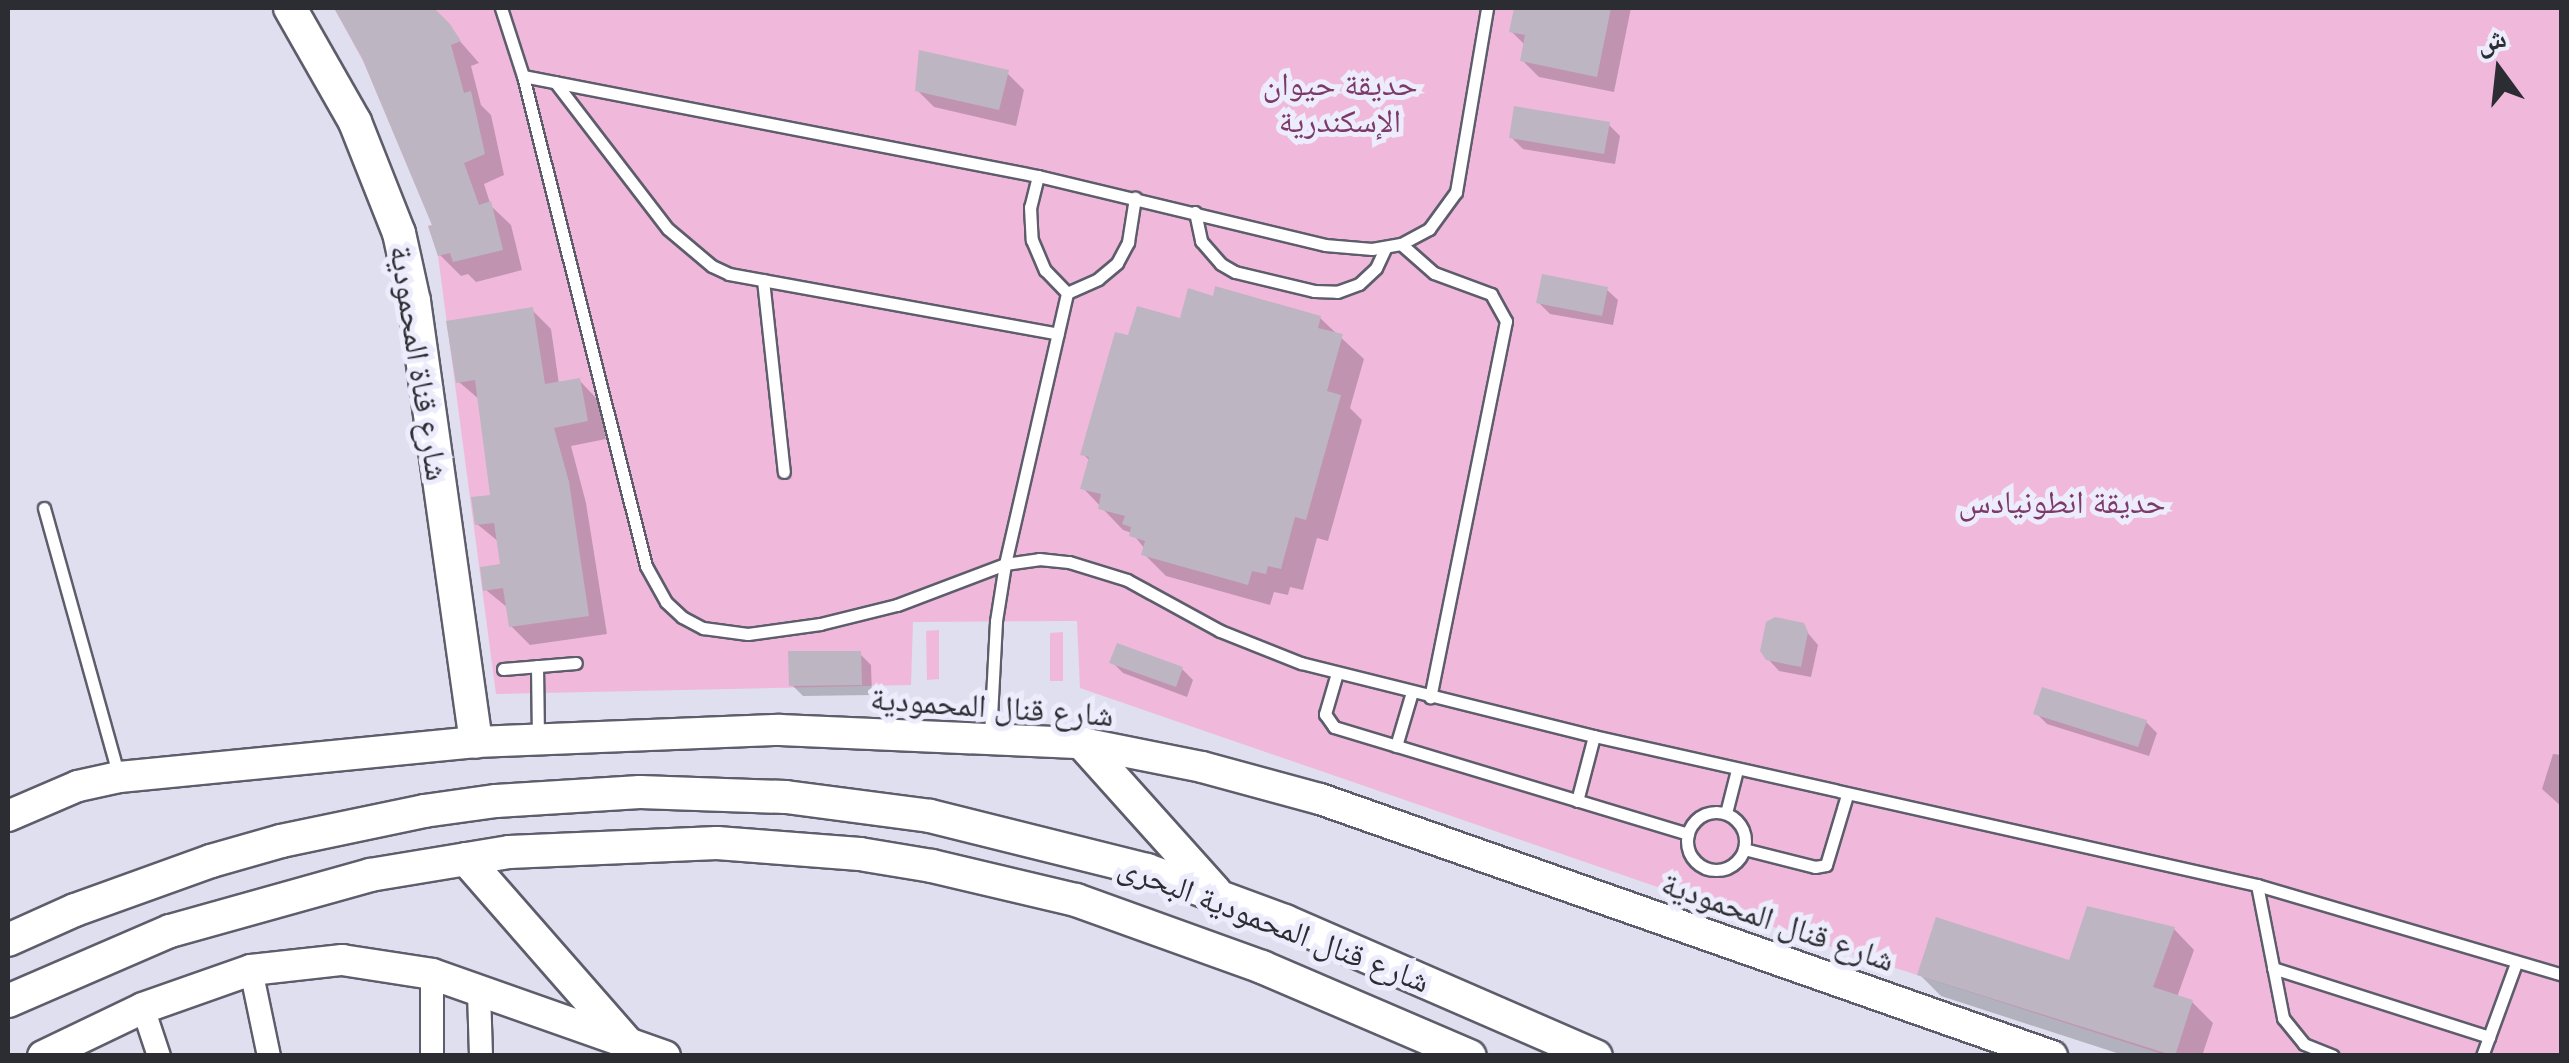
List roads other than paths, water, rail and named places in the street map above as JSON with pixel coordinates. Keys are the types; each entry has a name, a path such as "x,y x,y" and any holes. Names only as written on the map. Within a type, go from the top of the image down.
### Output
{"main road":[{"name":"شارع قناة المحمودية","path":"290,8 355,122 399,233 414,301 476,742"},
{"path":"1082,744 1218,895"},
{"name":"شارع قنال المحمودية البحرى","path":"8,940 142,884 282,840 424,811 604,794 768,796 930,816 1074,849 1218,895 1596,1056"},
{"name":"شارع قنال المحمودية البحرى","path":"8,1001 104,956 235,909 370,874 578,846 717,843 841,852 932,866 1076,900 1146,923 1470,1056"},
{"path":"466,859 628,1044"}],"street":[{"name":"شارع قنال المحمودية","path":"8,816 78,786 119,777 476,742 780,730 1082,744 1202,766 1320,799 2052,1056"},
{"path":"43,1056 144,1008 251,970 342,960 432,974 666,1056"},
{"path":"251,970 269,1056"},
{"path":"432,974 432,1056"},
{"path":"479,992 481,1056"},
{"path":"144,1008 159,1056"}],"lane":[{"path":"501,8 523,76 640,543 666,602 682,617 703,628 764,632 820,624 897,604 1005,564 1039,559 1098,569 1260,648 1337,672 1738,770 2257,884 2562,976"},
{"path":"523,76 1038,176 1325,244 1386,247 1401,244 1441,219 1456,192 1486,8"},
{"path":"555,82 681,243 730,274 1058,334"},
{"path":"1038,176 1030,207 1032,240 1045,270 1067,293"},
{"path":"1067,293 1098,279 1117,263 1128,242 1135,198"},
{"path":"1195,212 1202,242 1221,264 1235,272 1326,293 1348,289 1368,277 1386,247"},
{"path":"1401,244 1434,273 1491,294 1506,321 1430,697"},
{"path":"763,280 784,472"},
{"path":"990,739 996,621 1005,564 1067,293"},
{"path":"44,508 119,777"},
{"path":"503,669 576,664"},
{"path":"537,666 538,738"},
{"path":"1337,672 1326,708 1330,724 1688,834"},
{"path":"1396,746 1412,692"},
{"path":"1578,802 1594,736"},
{"path":"1726,813 1738,770"},
{"path":"1744,849 1815,866 1826,865 1847,795"},
{"path":"1706,813 1726,813 1742,828 1744,849 1733,865 1704,868 1690,854 1688,834 1706,813"},
{"path":"2257,884 2283,1018 2304,1044 2333,1056"},
{"path":"2482,1056 2516,964"},
{"path":"2273,968 2489,1036"}],"park label":[{"name":"حديقة حيوان الإسكندرية","path":"1340,104"},
{"name":"حديقة انطونيادس","path":"2062,502"}]}
